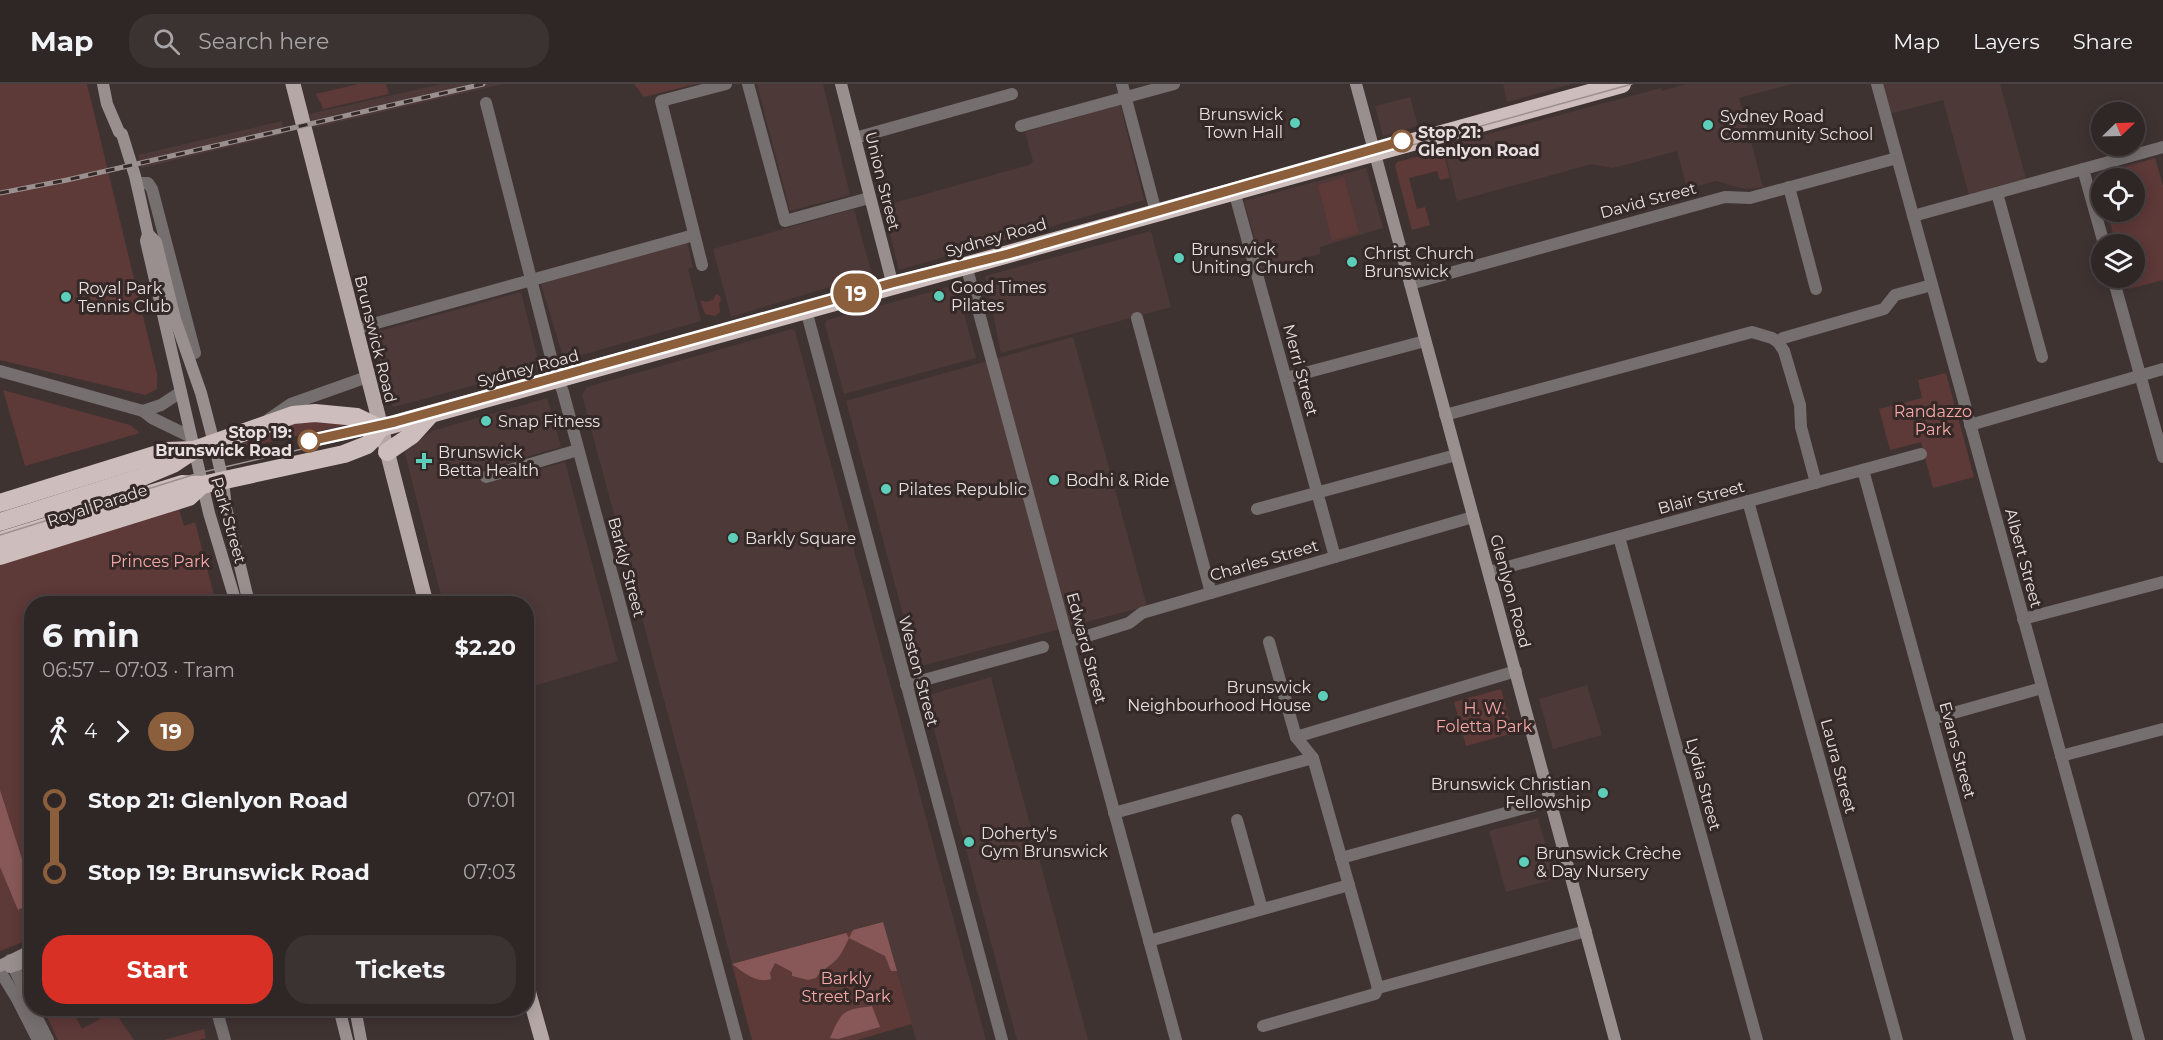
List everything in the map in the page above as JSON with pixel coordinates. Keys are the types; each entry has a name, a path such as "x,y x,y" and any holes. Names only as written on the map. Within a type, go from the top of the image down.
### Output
{"highway":[{"name":"Sydney Road","path":"380,428 1374,152 1583,89 1622,84"},
{"name":"Royal Parade","path":"0,522 43,517 182,484 202,486 344,454 367,445 380,428 363,418 322,413 293,415 214,442 192,443 167,451 43,517 0,541"},
{"path":"387,452 412,435 431,414"},
{"name":"Royal Parade","path":"0,503 43,517"},
{"name":"Royal Parade","path":"0,556 43,517"}],"main road":[{"name":"Brunswick Road","path":"293,84 424,596"},
{"path":"534,1012 542,1040"}],"street":[{"name":"Park Street","path":"105,84 125,128 122,134 137,183 148,234 146,241 202,486 234,596"},
{"path":"702,265 661,101 726,84"},
{"path":"748,84 785,221 869,198"},
{"name":"Union Street","path":"841,84 893,286"},
{"path":"1122,84 1156,212"},
{"path":"1021,126 1174,84"},
{"name":"Glenlyon Road","path":"1356,84 1615,1040"},
{"name":"Albert Street","path":"1877,84 2139,1040"},
{"path":"855,138 1012,94"},
{"name":"Barkly Street","path":"486,103 554,371 578,450 737,1040"},
{"path":"1913,216 2163,148"},
{"name":"David Street","path":"1410,284 1725,196 1750,198 1897,158"},
{"path":"2083,169 2101,234"},
{"name":"Park Street","path":"137,183 148,183 152,189 195,353 188,355"},
{"path":"1789,187 1816,289"},
{"name":"Merri Street","path":"1234,191 1335,557"},
{"path":"1997,193 2042,357"},
{"name":"Park Street","path":"148,234 156,242 175,320 214,442 223,481 226,508 247,596"},
{"path":"355,329 694,235"},
{"name":"Edward Street","path":"966,266 1176,1040"},
{"path":"1778,342 1783,338 1884,309 1895,295 1932,285"},
{"path":"2116,288 2163,457"},
{"name":"Weston Street","path":"806,310 1002,1040"},
{"path":"1137,318 1211,593"},
{"path":"1445,415 1752,332 1772,338 1784,351 1800,405 1801,427 1816,483"},
{"path":"1286,378 1425,341"},
{"path":"1970,425 2163,369"},
{"path":"0,371 143,411 192,443"},
{"name":"Royal Parade","path":"261,425 291,404 367,377"},
{"path":"143,411 161,405 181,392"},
{"path":"486,477 578,450"},
{"name":"Blair Street","path":"1489,572 1922,454"},
{"path":"1257,509 1456,455"},
{"name":"Evans Street","path":"1863,470 2020,1040"},
{"name":"Laura Street","path":"1749,501 1897,1040"},
{"name":"Charles Street","path":"1068,642 1129,623 1142,613 1473,517"},
{"name":"Lydia Street","path":"1619,537 1757,1040"},
{"path":"229,579 242,576"},
{"path":"2023,619 2163,582"},
{"path":"1263,1026 1375,994 1378,988 1313,758 1296,737 1269,642"},
{"path":"906,685 1043,647"},
{"path":"1296,737 1516,671"},
{"path":"1932,719 2042,688"},
{"path":"2061,756 2163,729"},
{"path":"1114,813 1313,758"},
{"path":"1341,858 1550,801"},
{"path":"1238,820 1262,909"},
{"path":"1149,941 1349,885"},
{"path":"1378,988 1586,931"},
{"path":"4,966 24,955"},
{"path":"4,966 24,962"},
{"path":"4,966 24,995"},
{"path":"4,966 24,1011"},
{"path":"26,1016 38,1040"},
{"path":"36,1016 48,1040"},
{"path":"218,1016 225,1040"},
{"path":"341,1016 347,1040"},
{"path":"356,1016 361,1040"}],"shaded area":[{"path":"441,84 503,84 313,128 309,114"},
{"path":"757,84 823,84 850,195 790,211"},
{"path":"1503,84 1572,84 1507,102"},
{"path":"1686,84 1792,84 1739,98 1763,187 1745,189 1716,181 1687,189 1677,151 1613,168 1592,164 1457,201 1443,146 1661,88 1662,91"},
{"path":"1881,84 2000,84 2027,182 1970,199 1943,100 1889,114"},
{"path":"1410,97 1418,126 1383,136 1375,106"},
{"path":"1120,104 1144,200 899,270 883,206 1029,165 1033,161 1025,132"},
{"path":"282,121 283,134 142,168 138,155"},
{"path":"1366,168 1383,228 1320,247 1320,254 1263,269 1244,201"},
{"path":"854,209 871,271 869,275 731,317 713,249"},
{"path":"1151,231 1171,307 1001,353 985,276"},
{"path":"687,242 693,267 688,269 701,321 564,360 541,284"},
{"path":"956,285 976,358 844,394 825,324 827,320"},
{"path":"521,292 539,364 538,368 392,406 372,333"},
{"path":"792,329 795,331 986,1040 916,1040 882,922 732,964 688,789 582,395 587,387"},
{"path":"1073,337 1147,606 917,667 846,401"},
{"path":"547,398 561,447 484,469 487,483 565,462 618,661 534,686 534,596 441,596 404,450 432,431"},
{"path":"991,677 1088,1040 1017,1040 925,696"},
{"path":"1587,685 1602,735 1553,749 1539,699"},
{"path":"0,790 24,865 24,907 18,910 0,867"},
{"name":"Brunswick Crèche & Day Nursery","path":"1538,818 1555,879 1506,892 1489,831"},
{"path":"883,922 897,971 891,971 885,956 849,938 853,930"},
{"path":"846,933 849,938 836,960 816,978 808,980 792,976 792,972 775,963 770,973 771,979 760,980 732,964"},
{"path":"872,1006 880,1027 838,1039 830,1038 844,1013"}],"green space":[{"path":"0,84 87,84 157,374 157,389 145,395 0,360"},
{"path":"358,84 386,84 389,94 323,109 316,94"},
{"path":"634,84 696,84 644,97"},
{"path":"1443,150 1450,178 1440,180 1437,171 1409,178 1417,209 1425,207 1430,225 1412,230 1395,166 1397,162"},
{"path":"2155,158 2163,186 2163,280 2145,285 2145,234 2113,234 2110,222 2145,222 2145,168 2121,168"},
{"path":"1344,177 1359,233 1332,241 1318,185"},
{"path":"716,294 721,300 720,312 715,316 705,314 700,300 706,302 713,300"},
{"name":"Randazzo Park","path":"1946,373 1974,477 1933,488 1921,442 1890,450 1879,409 1922,398 1918,380"},
{"path":"3,390 130,425 140,433 25,466"},
{"path":"321,419 351,424 238,449 257,435 277,427"},
{"name":"Princes Park","path":"179,509 184,526 195,522 214,596 24,596 24,942 0,951 0,565"},
{"name":"H. W. Foletta Park","path":"1501,689 1513,733 1466,746 1454,702"},
{"name":"Barkly Street Park","path":"883,922 912,1024 857,1040 752,1040 732,964"},
{"path":"47,1016 75,1016 82,1029 105,1016 117,1016 134,1040 58,1040"},
{"path":"204,1029 206,1038 199,1040 164,1040"}],"tram line":[{"path":"0,535 199,473 401,426 1632,84"},
{"name":"19","path":"309,441 395,422 892,283 1008,254 1402,141"}],"railway":[{"path":"0,193 67,180 483,84"}],"place":[{"name":"Brunswick Town Hall","path":"1295,123"},
{"name":"Sydney Road Community School","path":"1708,125"},
{"name":"Stop 21: Glenlyon Road","path":"1402,141"},
{"name":"Brunswick Uniting Church","path":"1179,258"},
{"name":"Christ Church Brunswick","path":"1352,262"},
{"name":"Good Times Pilates","path":"939,296"},
{"name":"Royal Park Tennis Club","path":"66,297"},
{"name":"Snap Fitness","path":"486,421"},
{"name":"Stop 19: Brunswick Road","path":"309,441"},
{"name":"Brunswick Betta Health","path":"424,461"},
{"name":"Bodhi & Ride","path":"1054,480"},
{"name":"Pilates Republic","path":"886,489"},
{"name":"Barkly Square","path":"733,538"},
{"name":"Brunswick Neighbourhood House","path":"1323,696"},
{"name":"Brunswick Christian Fellowship","path":"1603,793"},
{"name":"Doherty's Gym Brunswick","path":"969,842"},
{"name":"Brunswick Crèche & Day Nursery","path":"1524,862"}]}
